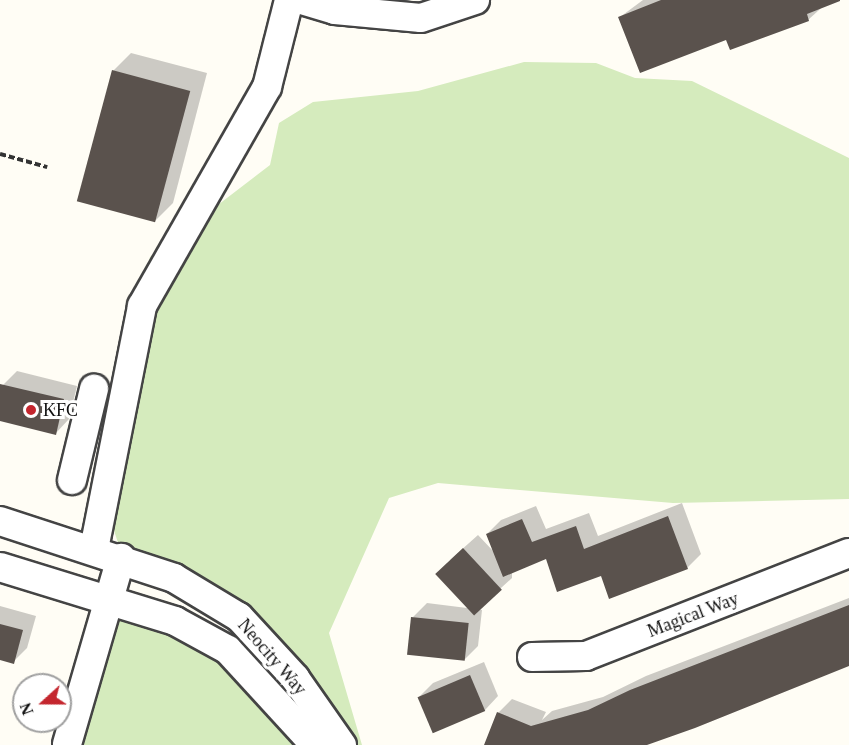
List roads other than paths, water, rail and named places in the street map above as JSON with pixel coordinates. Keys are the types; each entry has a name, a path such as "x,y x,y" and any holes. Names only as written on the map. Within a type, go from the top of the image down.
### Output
{"street":[{"path":"94,549 142,306 267,87 289,0"},
{"path":"302,0 335,10 421,18 466,0"},
{"path":"72,480 94,389"},
{"name":"Neocity Way","path":"0,521 94,549 174,578 239,617 295,678 342,745"},
{"name":"Magical Way","path":"532,657 586,656 849,554"},
{"path":"67,744 106,599 121,558"},
{"name":"Neocity Way","path":"0,567 175,621 228,650 315,745"}],"place":[{"name":"KFC","path":"31,410"}]}
